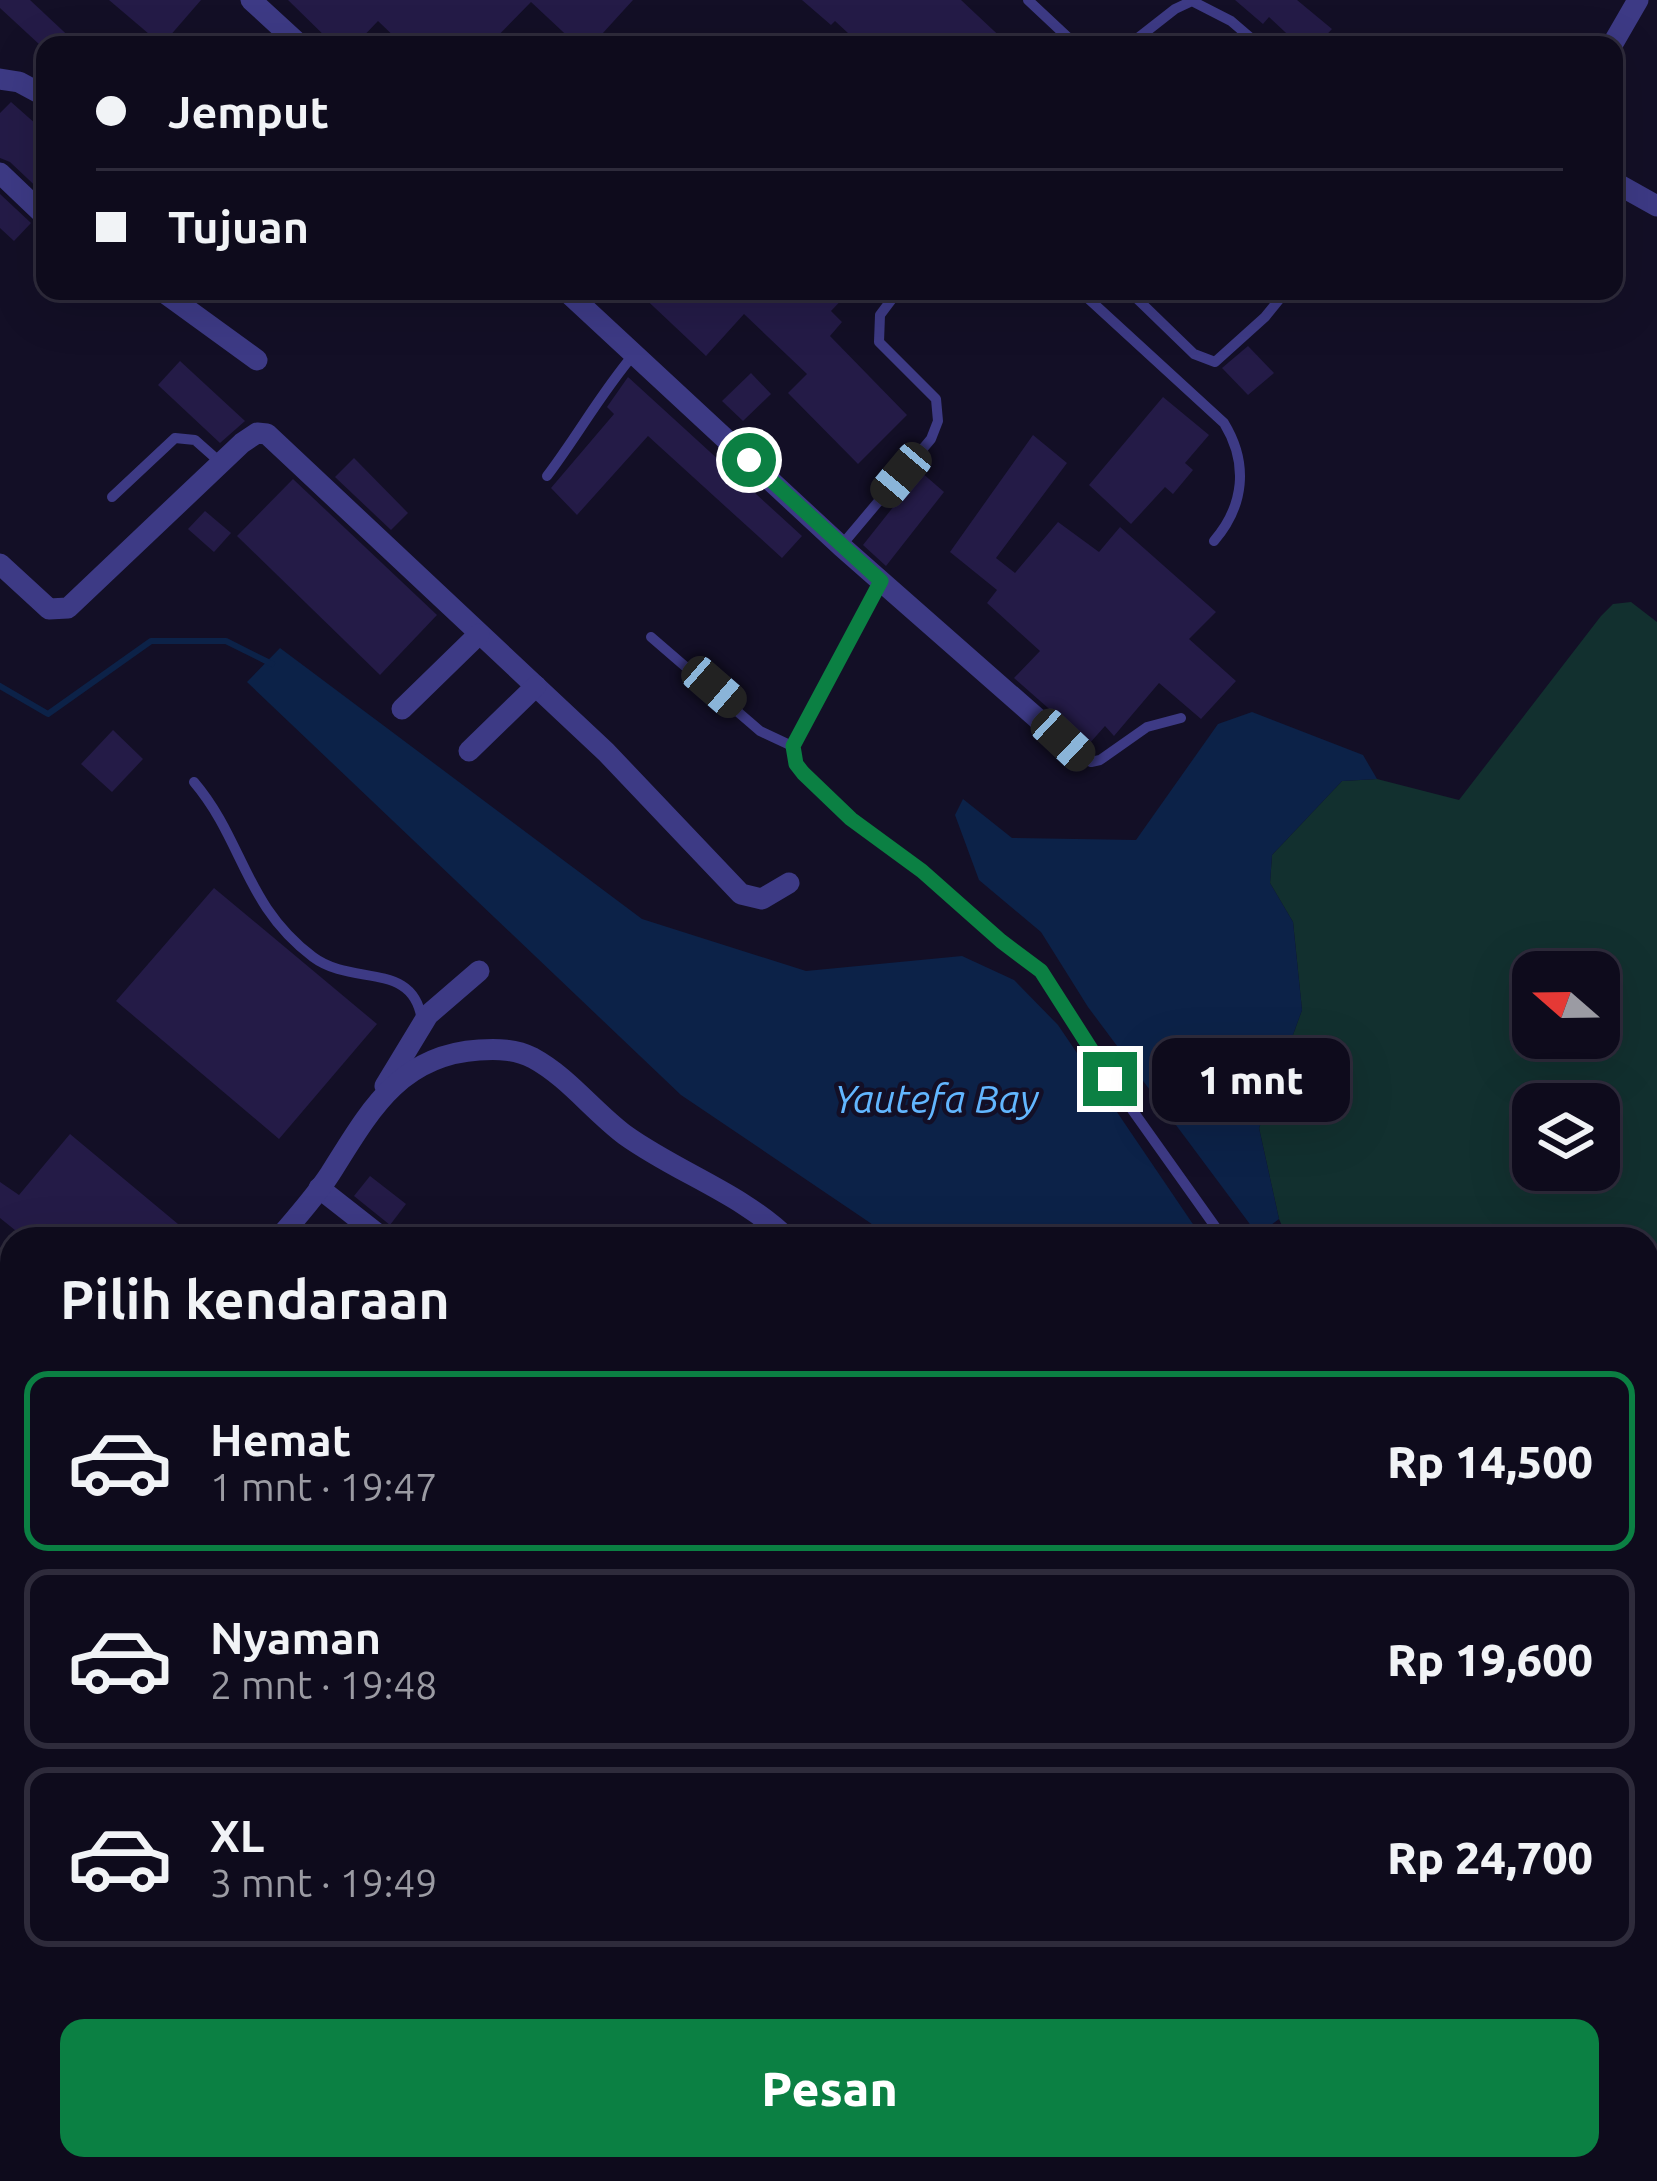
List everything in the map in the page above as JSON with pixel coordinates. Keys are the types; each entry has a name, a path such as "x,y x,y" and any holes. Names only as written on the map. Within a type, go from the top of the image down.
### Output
{"street":[{"path":"251,0 290,36"},
{"path":"1617,36 1638,0"},
{"path":"0,79 36,91"},
{"path":"0,173 36,207"},
{"path":"1623,187 1657,206"},
{"path":"174,300 257,360"},
{"path":"576,300 841,546 1081,757"},
{"path":"0,563 49,609 68,608 221,463 257,433 267,434 606,752 741,894 762,899 790,883"},
{"path":"402,709 478,634"},
{"path":"469,752 536,686"},
{"path":"288,1227 320,1188 423,1024 442,1000 479,971"},
{"path":"376,1102 411,1072 435,1060 466,1051 513,1051 549,1068 626,1136 740,1201 773,1227"},
{"path":"320,1188 369,1227"}],"lane":[{"path":"1028,0 1066,36"},
{"path":"1140,36 1192,2 1206,5 1248,36"},
{"path":"841,546 931,439 938,421 936,399 879,342 880,315 891,300"},
{"path":"1090,300 1224,423 1230,434 1241,476 1238,502 1229,524 1214,541"},
{"path":"1142,300 1195,354 1215,362 1279,300"},
{"path":"547,476 588,422 597,398 634,354"},
{"path":"112,497 175,437 194,440 221,463"},
{"path":"881,581 793,746 796,764 851,819 922,871 1041,971 1136,1117 1215,1227"},
{"path":"651,637 760,730 793,746"},
{"path":"1081,757 1100,760 1147,727 1181,718"},
{"path":"194,782 206,795 252,890 281,930 327,967 402,982 420,1005 423,1024"}],"green space":[{"path":"1631,602 1657,622 1657,1227 1283,1227 1259,1128 1302,1010 1293,922 1270,883 1272,855 1342,781 1377,779 1459,800 1613,604"}],"water":[{"name":"Yautefa Bay","path":"280,648 642,919 806,971 962,956 1014,980 1058,1025 1195,1227 876,1227 681,1095 247,682"},
{"path":"1252,712 1363,755 1377,779 1342,781 1272,855 1270,883 1293,922 1302,1010 1259,1128 1279,1219 1268,1227 1252,1227 1088,1007 1041,932 979,880 955,815 963,799 1012,838 1136,840 1218,724"}],"building":[{"path":"0,0 30,0 68,36 36,36 36,41 0,8"},
{"path":"109,0 201,0 170,36 151,36"},
{"path":"288,0 633,0 600,36 567,36 531,2 498,36 394,36 378,21 364,36 325,36"},
{"path":"802,0 961,0 999,36 851,36 835,21 831,25"},
{"path":"1235,0 1297,0 1332,29 1325,36 1289,36 1269,17 1263,24"},
{"path":"11,102 36,124 36,187 0,158 0,113"},
{"path":"0,194 31,223 14,241 0,228"},
{"path":"647,300 841,300 831,311 842,322 830,336 907,415 858,464 788,393 807,374 744,314 706,356"},
{"path":"1248,346 1274,373 1248,395 1222,368"},
{"path":"180,361 245,421 220,443 158,385"},
{"path":"751,373 771,394 743,421 722,401"},
{"path":"628,377 802,536 782,558 648,436 577,515 551,488 614,414 607,407"},
{"path":"1163,397 1209,435 1185,463 1193,470 1173,494 1165,487 1131,524 1089,485"},
{"path":"1033,435 1067,463 996,558 1015,573 1058,522 1099,552 1120,527 1216,612 1189,639 1236,681 1201,719 1159,683 1114,736 1105,726 1089,744 1014,678 1040,651 987,603 997,590 950,552"},
{"path":"354,458 408,513 391,530 335,477"},
{"path":"921,472 944,492 886,566 863,545"},
{"path":"293,479 437,615 380,675 237,536"},
{"path":"205,511 231,533 214,552 188,529"},
{"path":"113,730 143,759 112,792 81,764"},
{"path":"214,888 377,1024 279,1139 116,1001"},
{"path":"70,1134 182,1227 11,1227 0,1218 0,1182 19,1195"},
{"path":"370,1176 406,1204 390,1225 354,1196"}],"waterway":[{"path":"0,686 48,714 151,641 226,641 272,664"}],"route":[{"path":"749,460 881,581 793,746 796,764 851,819 922,871 1041,971 1110,1079"}]}
